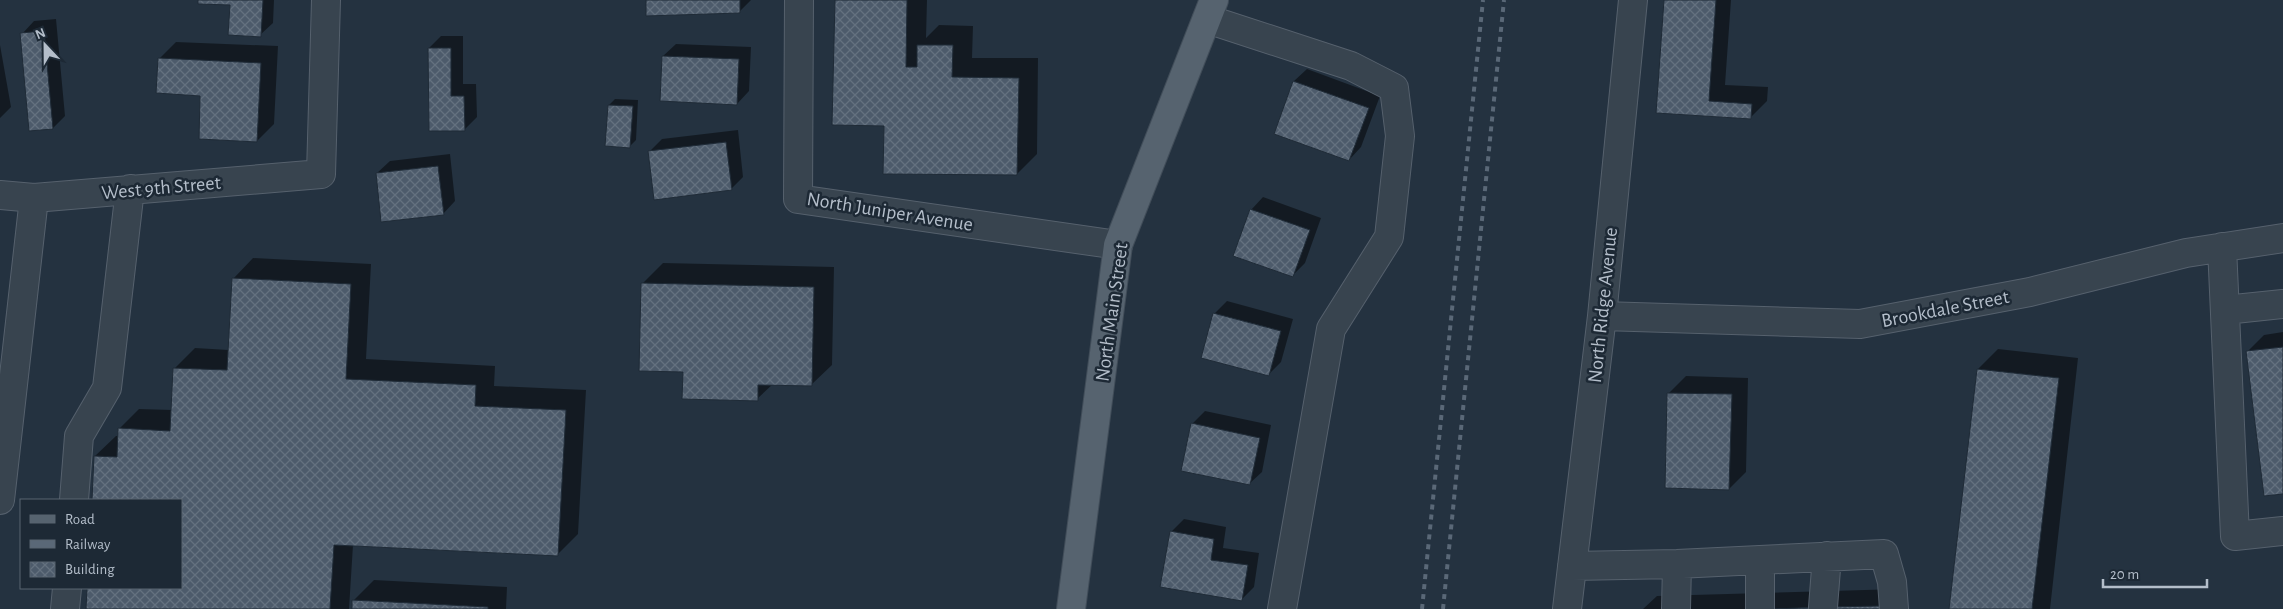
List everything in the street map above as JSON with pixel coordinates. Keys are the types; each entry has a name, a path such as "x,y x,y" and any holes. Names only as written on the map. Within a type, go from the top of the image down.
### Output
{"main road":[{"name":"North Main Street","path":"1071,609 1118,244 1211,9"}],"street":[{"name":"West 9th Street","path":"0,195 34,198 321,174 326,0"},
{"name":"North Juniper Avenue","path":"799,0 798,199 1118,244"},
{"name":"North Ridge Avenue","path":"1567,609 1602,316 1633,0"},
{"path":"1211,9 1351,66 1394,88 1400,136 1389,237 1331,329 1282,609"},
{"path":"74,499 79,436 108,388 130,189"},
{"path":"0,500 34,198"},
{"name":"Brookdale Street","path":"1602,316 1860,324 2030,292 2186,253 2283,238"},
{"path":"2222,248 2235,536 2283,531"},
{"path":"2225,310 2283,304"},
{"path":"1572,566 1677,564 1884,554 1892,582 1894,609"},
{"path":"1823,607 1827,556"},
{"path":"1760,560 1760,609"},
{"path":"1676,609 1677,564"},
{"path":"65,609 67,589"}],"building":[{"path":"198,0 263,0 261,37 228,35 230,5 198,4"},
{"path":"646,0 740,0 740,13 646,16"},
{"path":"835,0 907,0 906,67 917,67 917,45 953,45 952,77 1019,78 1017,175 883,174 884,126 832,125"},
{"path":"1664,0 1716,0 1709,101 1752,104 1751,119 1656,113"},
{"path":"44,31 53,129 29,131 20,33"},
{"path":"428,48 451,48 451,96 464,96 465,131 429,131"},
{"path":"662,56 739,59 737,105 660,101"},
{"path":"158,58 261,63 257,142 199,139 200,96 156,93"},
{"path":"1293,81 1369,108 1349,161 1274,134"},
{"path":"608,105 633,106 630,148 605,146"},
{"path":"726,142 732,190 654,200 648,151"},
{"path":"438,166 444,215 381,222 376,173"},
{"path":"1250,209 1310,230 1293,277 1233,256"},
{"path":"232,278 351,284 346,379 476,385 475,406 566,410 558,556 334,545 330,609 86,609 87,589 182,589 182,499 92,499 94,456 117,457 118,428 170,431 173,368 227,370"},
{"path":"641,283 814,287 812,386 758,385 758,401 682,399 683,372 639,371"},
{"path":"1213,313 1281,331 1269,376 1201,358"},
{"path":"2283,347 2283,494 2264,496 2246,351"},
{"path":"1977,369 2059,378 2032,609 1949,609"},
{"path":"1667,393 1732,394 1729,490 1665,488"},
{"path":"1191,423 1260,438 1250,485 1181,471"},
{"path":"1170,531 1214,539 1211,560 1248,565 1242,601 1160,587"},
{"path":"352,600 488,607 488,609 352,609"},
{"path":"1882,606 1882,609 1774,609 1823,607"}],"railway":[{"path":"1422,609 1483,0"},
{"path":"1443,609 1504,0"}]}
